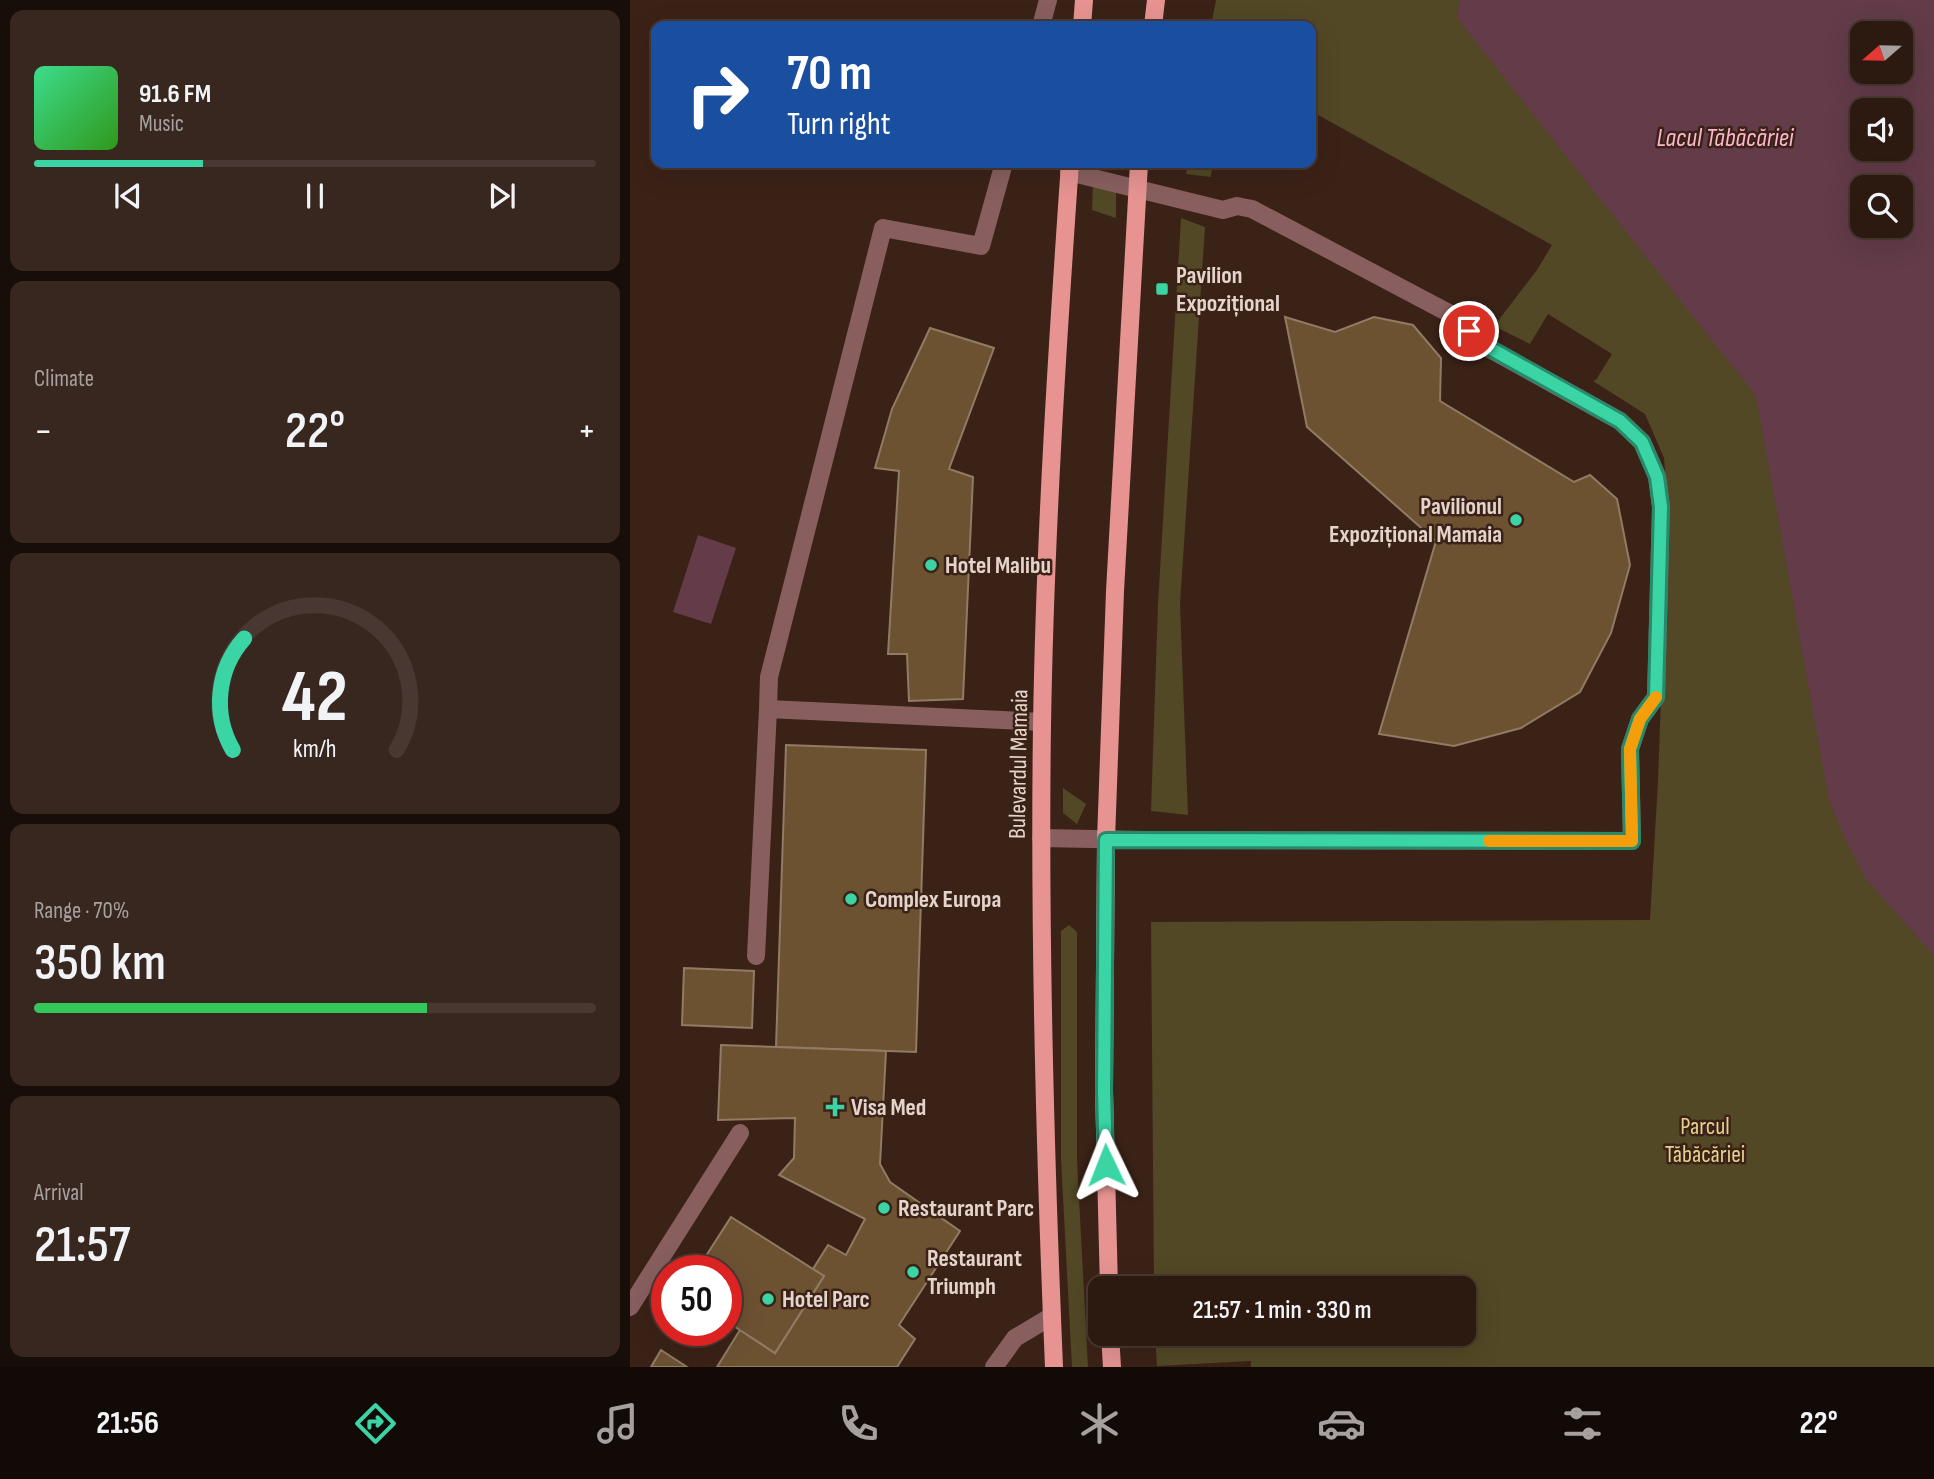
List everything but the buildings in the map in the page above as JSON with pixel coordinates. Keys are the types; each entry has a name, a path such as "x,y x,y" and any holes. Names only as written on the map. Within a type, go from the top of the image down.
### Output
{"main road":[{"path":"1082,21 1084,0"},
{"path":"1154,21 1156,0"},
{"name":"Bulevardul Mamaia","path":"1054,1367 1043,1091 1042,722 1052,459 1069,168"},
{"path":"1109,1276 1104,1091 1106,840 1115,591 1139,168"},
{"path":"1111,1346 1112,1367"}],"street":[{"path":"1042,21 1048,0"},
{"path":"756,956 769,677 883,229 981,246 1003,168"},
{"path":"1041,838 1632,841 1630,749 1640,719 1656,697 1661,507 1657,477 1642,442 1620,421 1479,342 1460,319 1252,209 1237,206 1223,210 1139,190 1072,168"},
{"path":"768,709 1042,722"},
{"path":"630,1307 740,1133"},
{"path":"994,1367 1015,1338 1052,1316"}],"green space":[{"name":"Parcul Tăbăcăriei","path":"1216,0 1934,0 1934,1367 1251,1367 1251,1361 1157,1366 1156,1346 1476,1346 1476,1276 1154,1276 1151,922 1650,920 1668,504 1664,458 1645,414 1593,381 1612,354 1548,314 1530,344 1494,326 1537,270 1552,245 1316,114 1316,21 1212,21"},
{"path":"1187,168 1212,168 1211,177 1186,174"},
{"path":"1093,182 1116,188 1116,218 1092,210"},
{"path":"1181,218 1205,227 1180,604 1188,815 1151,811 1158,604"},
{"path":"1063,788 1086,804 1077,824 1063,813"},
{"path":"1069,925 1077,932 1077,1161 1088,1367 1072,1367 1061,1159 1061,931"}],"water":[{"name":"Lacul Tăbăcăriei","path":"1460,0 1934,0 1934,956 1866,879 1829,800 1756,396 1457,18"},
{"path":"698,535 736,548 711,624 673,612"}],"slow traffic":[{"path":"1489,841 1632,841 1630,749 1640,719 1656,697"}],"place":[{"name":"Pavilion Expozițional","path":"1162,289"},
{"name":"Pavilionul Expozițional Mamaia","path":"1516,520"},
{"name":"Hotel Malibu","path":"931,565"},
{"name":"Complex Europa","path":"851,899"},
{"name":"Visa Med","path":"835,1107"},
{"name":"Restaurant Parc","path":"884,1208"},
{"name":"Restaurant Triumph","path":"913,1272"},
{"name":"Hotel Parc","path":"768,1299"}],"route":[{"path":"1106,1165 1106,840 1632,841 1630,749 1640,719 1656,697 1661,507 1657,477 1642,442 1620,421 1479,342 1469,331"}]}
